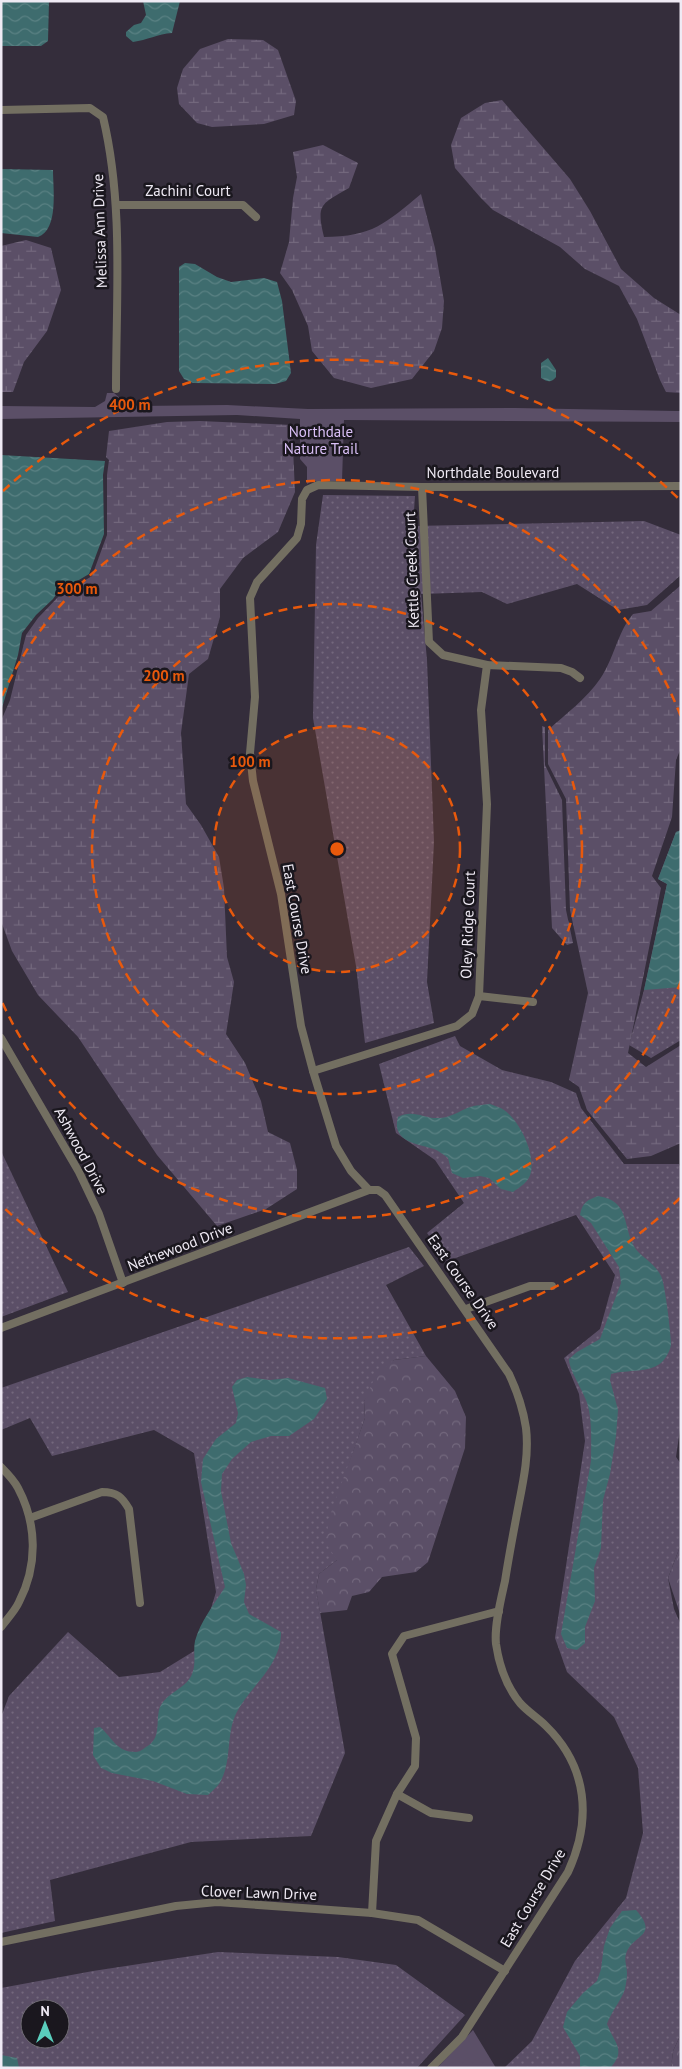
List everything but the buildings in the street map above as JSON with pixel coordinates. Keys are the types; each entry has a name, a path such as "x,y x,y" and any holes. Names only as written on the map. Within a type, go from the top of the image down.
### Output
{"street":[{"name":"Melissa Ann Drive","path":"1,110 90,108 103,117 110,148 116,205 116,389"},
{"name":"Zachini Court","path":"116,205 243,205 256,217"},
{"name":"Northdale Boulevard","path":"307,490 318,484 422,487 681,486"},
{"name":"Kettle Creek Court","path":"422,487 429,642 443,655 487,665 561,668 572,672 580,678"},
{"name":"East Course Drive","path":"307,490 302,499 302,524 297,538 257,582 250,598 255,697 250,753 253,781 281,894 301,1026 312,1071 336,1146 351,1170 369,1190 378,1190 385,1195 509,1374 520,1400 526,1429 527,1462 499,1611 496,1644 505,1679 521,1703 547,1726 565,1748 576,1772 583,1797 583,1825 576,1853 568,1872 462,2037 431,2068"},
{"name":"Oley Ridge Court","path":"312,1071 457,1026 472,1014 479,996 487,804 481,710 487,665"},
{"path":"479,996 533,1002"},
{"name":"Ashwood Drive","path":"1,1038 79,1172 99,1214 123,1283"},
{"name":"Nethewood Drive","path":"1,1328 369,1190"},
{"path":"466,1310 530,1286 552,1286"},
{"path":"1,1467 17,1487 30,1518 33,1540 32,1562 27,1585 18,1604 1,1627"},
{"path":"30,1518 102,1492 113,1492 121,1496 129,1509 140,1603"},
{"path":"372,1913 376,1841 397,1794 415,1766 416,1738 392,1654 404,1636 499,1611"},
{"path":"397,1794 431,1813 469,1818"},
{"name":"Clover Lawn Drive","path":"1,1942 176,1906 217,1902 372,1913 418,1920 505,1971"}],"green space":[{"path":"228,39 263,40 278,50 296,101 294,115 264,124 212,127 197,123 179,104 177,88 183,69 200,49"},
{"path":"502,100 570,179 590,211 621,269 654,298 681,315 681,393 666,392 637,319 619,286 585,269 560,247 493,210 455,168 451,145 461,118 485,103"},
{"path":"323,145 358,163 349,188 323,206 321,218 324,237 367,231 388,220 421,194 435,248 444,301 442,328 434,351 412,379 371,388 334,378 312,351 308,326 292,290 280,273 289,242 297,177 293,152"},
{"path":"26,240 51,248 61,290 47,331 24,362 13,392 1,392 1,246"},
{"name":"Northdale Nature Trail","path":"107,393 114,393 127,404 139,406 227,405 308,409 516,408 681,411 681,422 344,420 342,481 312,481 307,484 307,467 300,459 300,419 237,415 1,419 1,406 95,407 105,401"},
{"path":"200,421 292,425 295,492 278,532 243,558 220,589 220,617 208,659 189,674 181,733 186,804 201,825 219,857 224,888 227,957 234,982 226,1034 245,1063 261,1101 268,1132 290,1143 297,1170 297,1189 266,1209 217,1226 157,1155 78,1037 38,995 12,951 1,921 1,721 10,700 26,635 38,618 59,596 92,576 107,535 107,475 109,460 106,457 109,431 167,422"},
{"path":"323,495 415,496 413,526 644,521 681,535 681,575 647,605 618,610 577,584 507,604 482,592 421,594 427,660 434,842 427,982 434,1023 365,1043 356,966 313,718 316,545"},
{"path":"681,585 681,748 676,760 672,817 652,876 661,888 628,1053 646,1067 681,1045 681,1143 651,1156 627,1159 587,1110 579,1087 569,1080 588,993 570,910 566,799 548,764 548,730 595,686 609,663 623,629 633,614 651,611"},
{"path":"542,726 545,727 545,765 562,800 566,910 573,943 567,945 552,928"},
{"path":"681,830 681,1040 651,1058 629,1045 644,990 667,884 658,879 676,832"},
{"path":"455,1036 460,1046 502,1070 551,1082 576,1093 581,1108 624,1164 679,1164 681,1169 681,1422 676,1457 681,1464 681,1544 668,1578 674,1609 681,1625 681,2034 673,2051 671,2068 504,2068 532,2041 575,1961 626,1898 643,1833 638,1768 614,1717 567,1672 555,1638 585,1441 579,1394 564,1358 600,1329 615,1275 576,1215 447,1261 427,1233 464,1203 435,1160 396,1133 379,1064"},
{"path":"1,1151 68,1292 1,1317"},
{"path":"409,1247 424,1266 386,1285 426,1356 394,1360 364,1401 365,1418 349,1464 337,1560 319,1574 316,1589 345,1753 311,1836 191,1842 50,1880 55,1921 1,1933 1,1717 9,1696 68,1632 119,1677 160,1672 199,1648 216,1592 194,1453 154,1430 52,1456 30,1418 1,1430 1,1388"},
{"path":"426,1356 455,1391 466,1417 465,1448 428,1562 416,1572 382,1577 369,1592 352,1596 347,1610 320,1613 316,1589 319,1574 337,1560 327,1545 328,1521 365,1418 364,1401 376,1375 394,1360"},
{"path":"681,1544 681,1617 668,1578"},
{"path":"218,1952 338,1957 396,1965 465,2015 417,2068 1,2068 1,1988 93,1971"},
{"path":"473,2030 496,2068 437,2068"},
{"path":"681,2034 681,2068 671,2068 673,2051"}],"water":[{"path":"1,1 49,1 48,41 41,46 1,46"},
{"path":"143,1 180,1 172,33 133,42 126,36 126,32 134,25 141,23 146,15"},
{"path":"1,169 53,170 54,197 52,217 45,233 38,237 1,233"},
{"path":"185,263 195,264 217,277 231,282 264,278 277,282 282,301 291,373 286,381 275,384 193,383 184,379 179,371 179,267"},
{"path":"548,358 556,370 556,377 549,381 541,378 541,363"},
{"path":"1,455 105,461 103,475 104,534 89,574 57,593 22,633 18,655 1,711"},
{"path":"681,830 681,987 644,990 667,884 658,879 676,832"},
{"path":"490,1104 502,1109 516,1122 525,1138 531,1156 530,1176 524,1184 513,1192 501,1189 489,1178 480,1176 463,1178 452,1173 448,1158 434,1149 407,1140 398,1132 398,1117 403,1115 413,1114 441,1118 472,1106"},
{"path":"598,1196 609,1199 621,1209 635,1248 655,1267 661,1276 666,1298 671,1344 666,1358 652,1368 611,1374 610,1380 618,1410 616,1436 610,1474 603,1500 601,1548 594,1568 595,1601 585,1627 585,1643 577,1650 567,1648 561,1634 591,1461 591,1429 587,1403 569,1359 577,1352 600,1339 621,1283 619,1267 591,1223 580,1215 586,1202"},
{"path":"247,1377 270,1380 288,1378 325,1388 327,1399 314,1419 289,1436 271,1436 251,1442 232,1459 222,1474 221,1491 231,1543 244,1574 246,1585 244,1602 249,1614 281,1632 280,1645 270,1667 235,1716 232,1724 226,1768 219,1784 208,1795 187,1794 153,1781 112,1773 101,1768 93,1755 94,1728 100,1727 115,1744 124,1750 140,1751 154,1740 159,1710 162,1704 191,1677 194,1667 194,1645 197,1634 225,1587 201,1482 203,1459 216,1439 236,1423 238,1413 232,1387 237,1380"},
{"path":"636,1910 643,1919 645,1931 633,1942 626,1954 627,1975 625,1989 607,2024 618,2046 618,2056 610,2068 580,2068 580,2056 563,2027 567,2012 583,1993 597,1981 601,1969 604,1946 610,1928 622,1911"},
{"path":"1,2055 17,2058 19,2068 1,2068"}]}
